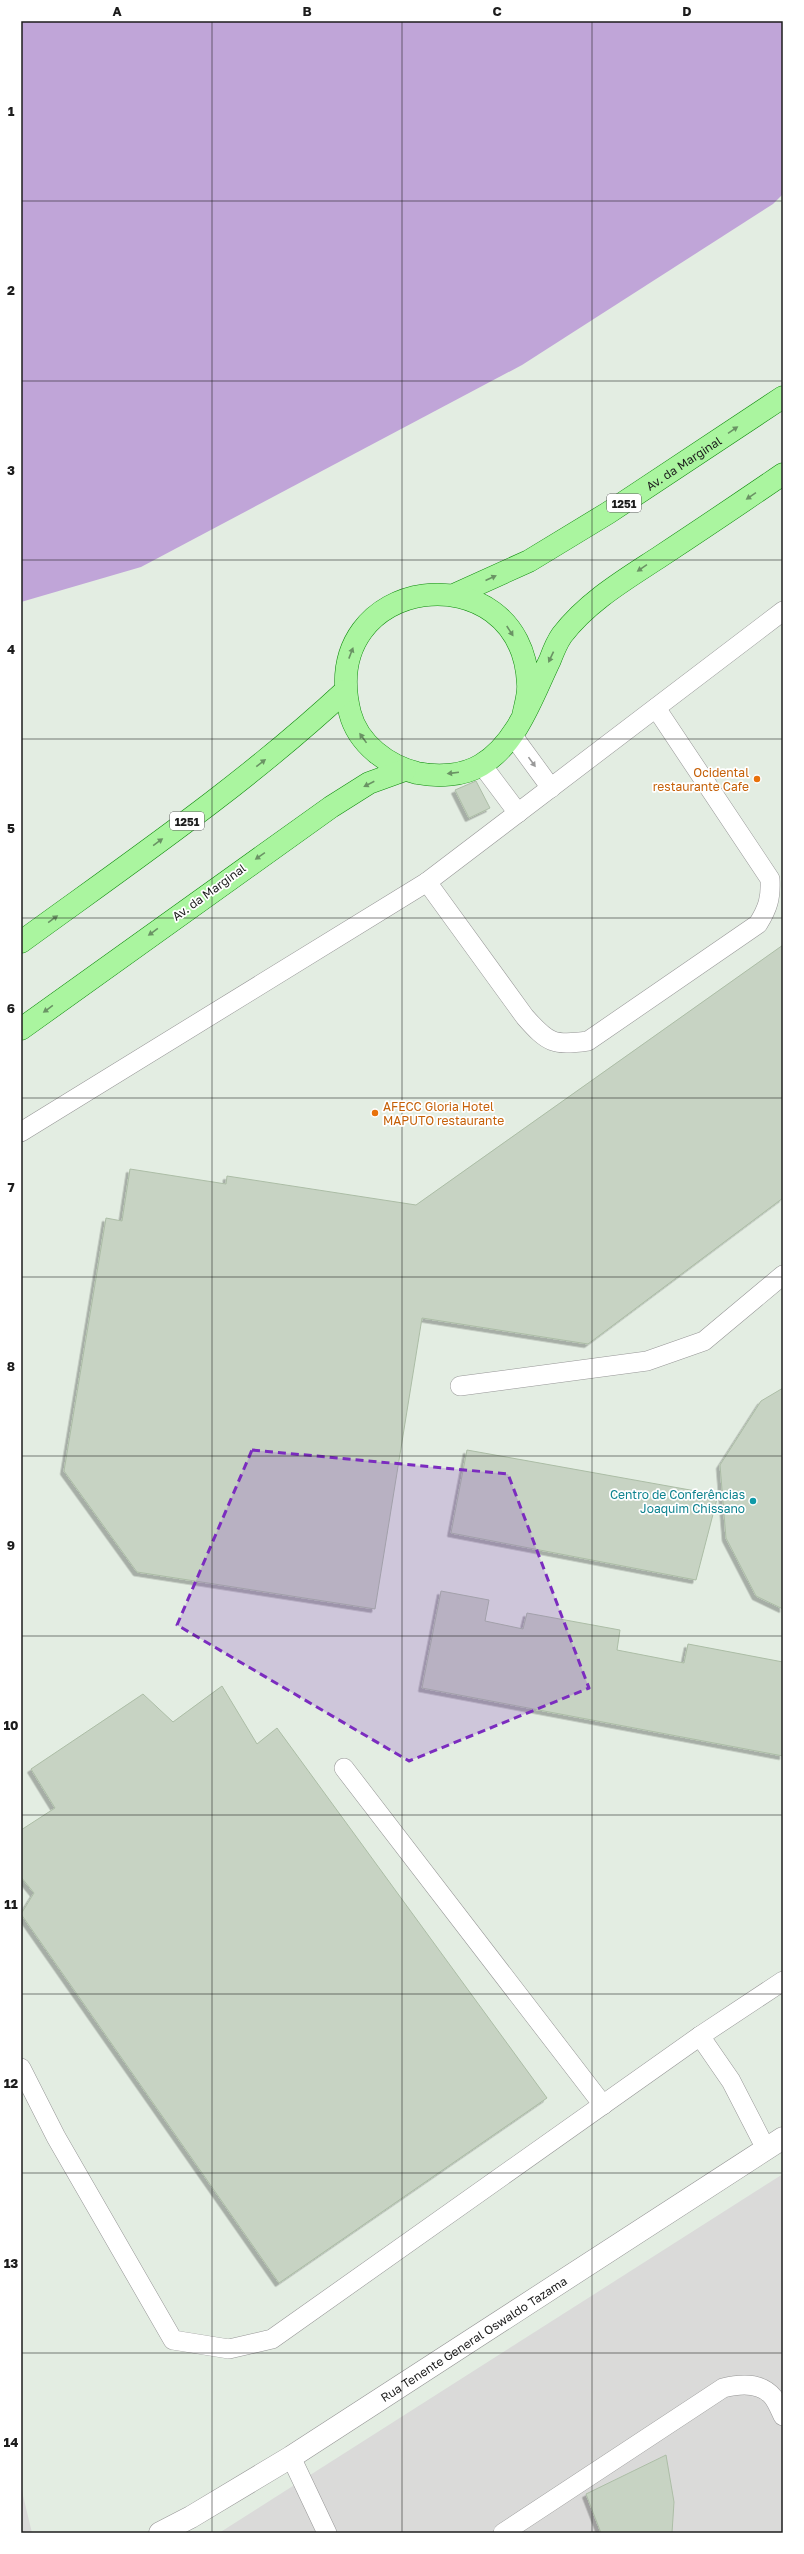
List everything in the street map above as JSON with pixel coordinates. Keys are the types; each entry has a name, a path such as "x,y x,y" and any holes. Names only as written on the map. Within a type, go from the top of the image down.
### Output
{"main road":[{"name":"Av. da Marginal","path":"456,594 529,561 608,513 783,396"},
{"name":"Av. da Marginal","path":"523,716 529,686 524,655 509,627 485,606 456,594 427,593 407,598 376,615 358,637 347,663 345,691 351,717 363,739 382,758 405,770 433,776 462,772 482,765 513,736 523,716 561,635 598,598 783,474"},
{"name":"1251","path":"21,942 186,822 304,730 345,691"},
{"name":"Av. da Marginal","path":"21,1029 331,806 369,783 405,770"}],"street":[{"name":"Rua Tenente General Oswaldo Tazama","path":"160,2533 191,2517 291,2457 775,2143"}],"lane":[{"path":"21,1132 427,882 783,611"},
{"path":"427,882 525,1017 543,1037 563,1045 588,1041 758,924 766,911 771,897 770,879 656,708"},
{"path":"513,736 551,788"},
{"path":"482,765 518,813"},
{"path":"460,1386 647,1361 704,1341 783,1275"},
{"path":"344,1768 603,2105"},
{"path":"21,2068 56,2137 173,2340 229,2348 272,2339 700,2036 783,1981"},
{"path":"700,2036 775,2143"},
{"path":"503,2533 723,2388 739,2384 754,2386 773,2396 783,2416"},
{"path":"291,2457 327,2533"}],"highlighted area":[{"path":"252,1450 508,1474 589,1688 409,1761 177,1625"}],"shaded area":[{"path":"21,21 783,21 783,194 773,204 522,365 141,567 21,602"},
{"path":"783,2174 783,2533 219,2533"},
{"path":"21,2487 32,2533 21,2533"}],"building":[{"path":"476,781 490,808 469,818 455,790"},
{"path":"783,945 783,1198 588,1344 422,1318 375,1609 137,1572 64,1471 106,1218 122,1221 130,1169 226,1184 227,1176 416,1205"},
{"name":"Centro de Conferências Joaquim Chissano","path":"783,1388 783,1609 756,1596 726,1538 720,1465 761,1401"},
{"path":"467,1450 718,1495 696,1580 451,1533"},
{"path":"441,1591 489,1600 485,1621 523,1629 527,1613 620,1630 617,1650 684,1663 688,1644 783,1662 783,1756 422,1688"},
{"path":"222,1686 257,1744 277,1728 547,2098 279,2283 21,1914 34,1893 21,1877 21,1830 55,1808 31,1769 143,1694 173,1722"},
{"path":"666,2455 674,2502 672,2533 601,2533 586,2494"}],"place":[{"name":"Ocidental restaurante Cafe","path":"757,779"},
{"name":"AFECC Gloria Hotel MAPUTO restaurante","path":"375,1113"},
{"name":"Centro de Conferências Joaquim Chissano","path":"753,1501"}]}
